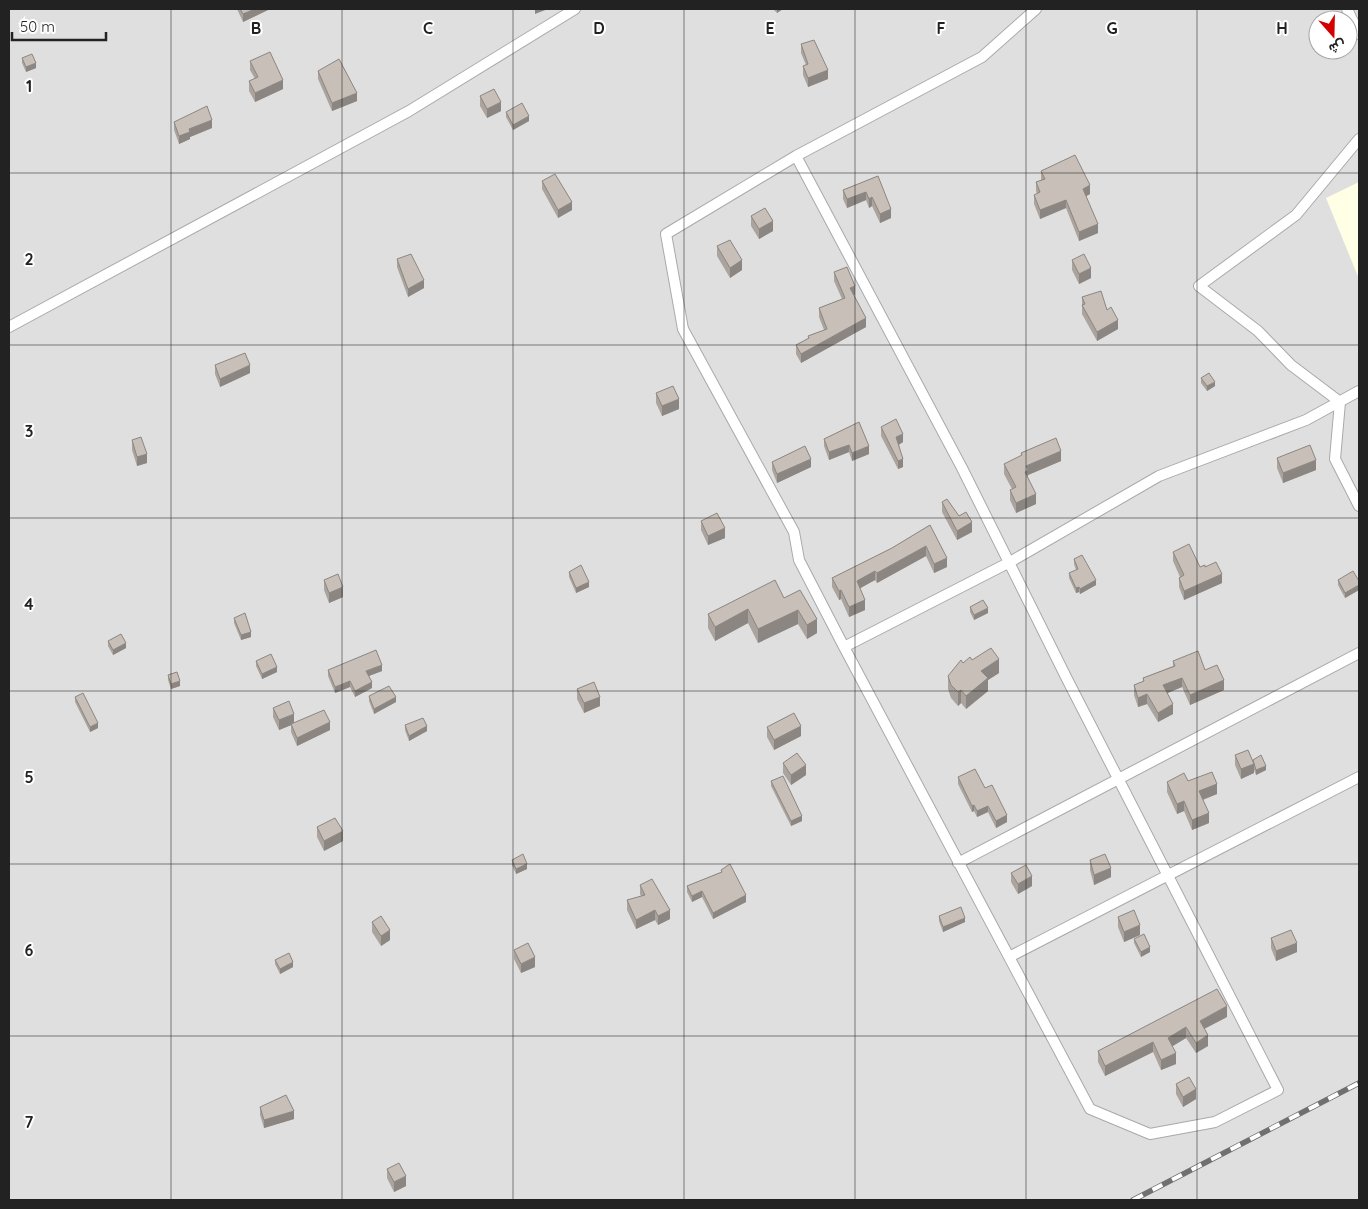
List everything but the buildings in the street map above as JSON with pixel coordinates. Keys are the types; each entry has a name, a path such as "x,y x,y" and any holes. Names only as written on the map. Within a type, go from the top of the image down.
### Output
{"street":[{"path":"9,327 409,111 575,9"},
{"path":"796,156 1010,562 1278,1090 1215,1122 1150,1134 1090,1109 799,560 794,532 683,330 666,234 796,156 982,57 1036,9"},
{"path":"1347,9 1359,34"},
{"path":"1340,402 1291,365 1258,331 1199,286 1296,215 1359,139"},
{"path":"844,647 1010,562 1159,476 1306,420 1359,391"},
{"path":"1340,402 1335,459 1359,506"},
{"path":"958,863 1359,653"},
{"path":"1008,957 1359,777"}],"shaded area":[{"path":"9,9 1359,9 1359,1200 9,1200"},
{"path":"1359,182 1359,279 1326,198"}],"railway":[{"path":"1133,1200 1359,1083"}]}
